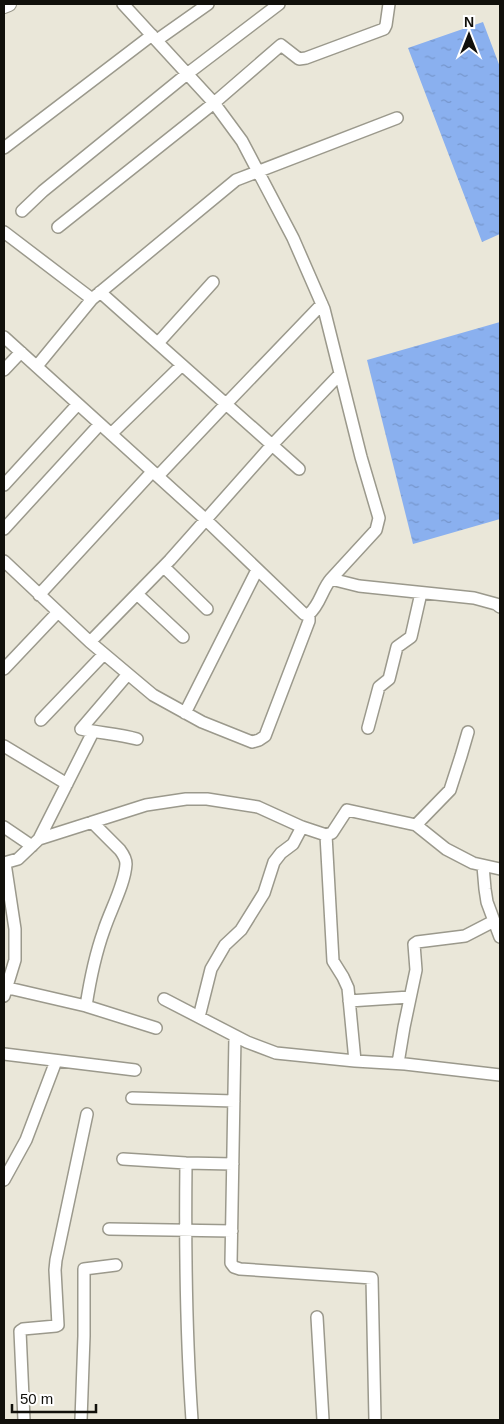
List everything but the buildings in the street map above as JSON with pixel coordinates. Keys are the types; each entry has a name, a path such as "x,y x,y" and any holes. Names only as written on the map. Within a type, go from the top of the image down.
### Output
{"street":[{"path":"4,6 9,4"},
{"path":"4,337 205,519 304,614 310,614 314,611 326,584 376,530 379,518 361,457 322,304 293,238 242,141 214,103 123,4"},
{"path":"4,148 154,38 208,4"},
{"path":"22,211 44,190 187,74 279,4"},
{"path":"58,227 214,103 281,45 299,58 306,58 384,29 389,4"},
{"path":"36,366 96,296 236,180 397,118"},
{"path":"4,232 96,296 158,343 299,469"},
{"path":"158,343 213,282"},
{"path":"39,595 322,304"},
{"path":"4,370 20,352"},
{"path":"111,434 182,365"},
{"path":"90,642 164,567 272,445 340,374"},
{"path":"4,484 78,404"},
{"path":"4,529 100,424"},
{"path":"4,561 90,642 153,695 202,722 252,742 265,736 310,621 310,614"},
{"path":"164,567 207,609"},
{"path":"4,579 12,570"},
{"path":"185,713 257,570"},
{"path":"331,579 359,586 474,598 496,604 500,607"},
{"path":"368,728 379,687 389,679 397,647 411,636 421,593"},
{"path":"137,594 183,638"},
{"path":"4,669 58,612"},
{"path":"41,720 104,654"},
{"path":"128,674 81,729 120,734 137,739"},
{"path":"93,732 36,843 18,859 4,863 15,929 15,960 5,990 86,1006 156,1028"},
{"path":"416,825 450,790 468,732"},
{"path":"4,746 67,784"},
{"path":"4,827 36,843 92,822 146,805 186,799 207,799 258,808 326,835 332,833 347,810 416,825 446,848 473,863 500,869"},
{"path":"86,1006 94,959 123,879 126,864 124,855 120,850 92,822"},
{"path":"199,1018 210,969 225,945 241,930 264,892 274,862 281,853 293,844 302,827"},
{"path":"326,835 333,961 348,988 355,1061"},
{"path":"483,866 489,908 500,937"},
{"path":"398,1063 416,970 414,944 417,942 465,936 494,921"},
{"path":"349,1001 410,997"},
{"path":"164,999 247,1042 276,1053 355,1061 398,1063 500,1075"},
{"path":"235,1036 231,1263 234,1267 240,1269 372,1278 375,1420"},
{"path":"4,1054 135,1070"},
{"path":"4,1180 26,1140 56,1060"},
{"path":"132,1098 234,1101"},
{"path":"24,1420 20,1331 22,1329 58,1325 56,1260 86,1114"},
{"path":"123,1159 233,1164"},
{"path":"186,1163 189,1375 192,1420"},
{"path":"109,1230 232,1231"},
{"path":"81,1420 84,1269 116,1265"},
{"path":"317,1318 323,1420"}],"water":[{"path":"483,22 500,67 500,234 482,242 408,48"},
{"path":"500,322 500,519 413,544 367,360"}]}
